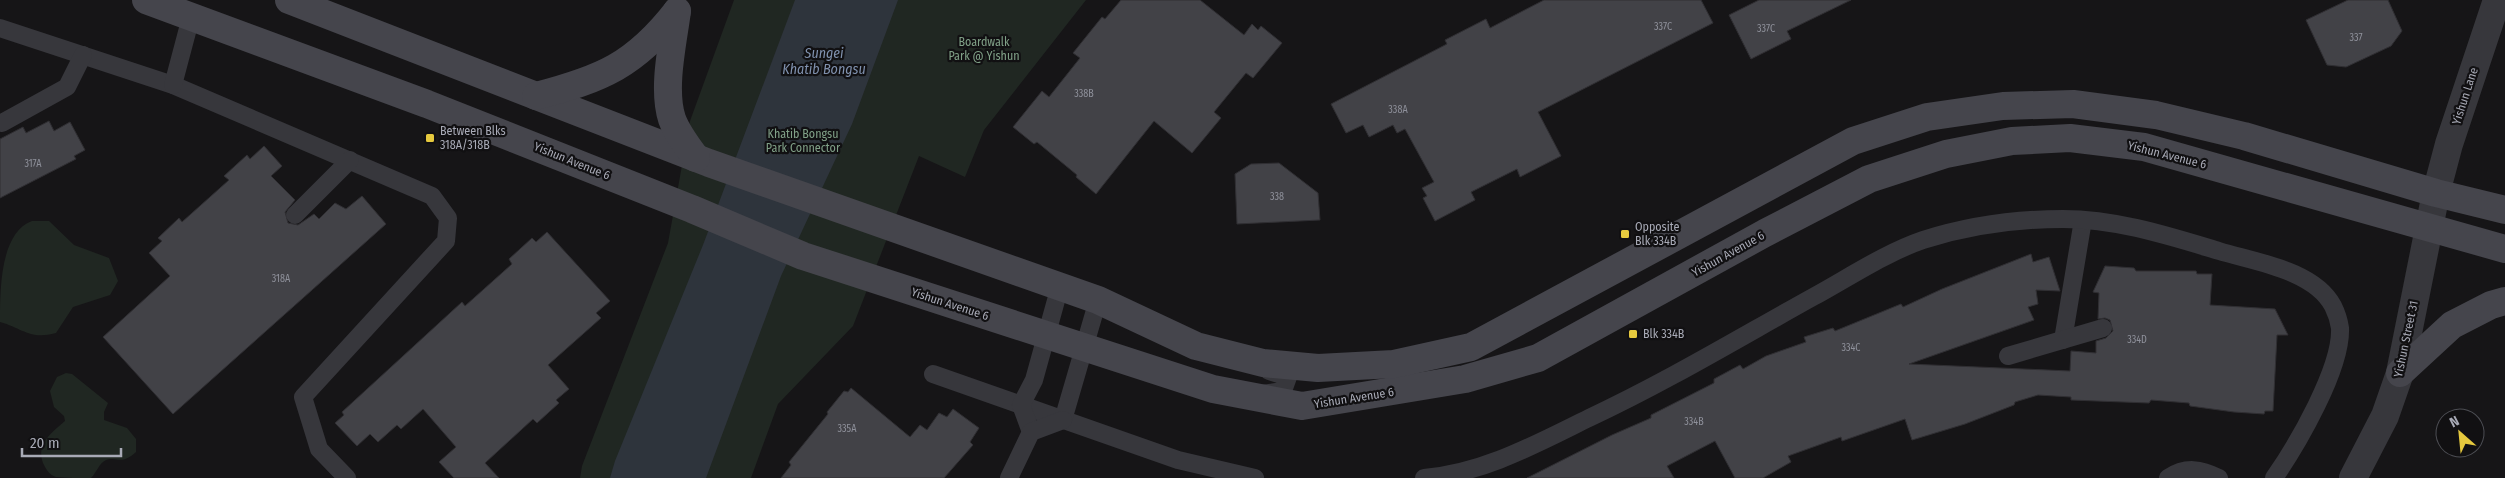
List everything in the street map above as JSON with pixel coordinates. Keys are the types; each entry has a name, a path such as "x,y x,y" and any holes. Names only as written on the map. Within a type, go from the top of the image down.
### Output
{"main road":[{"name":"Yishun Avenue 6","path":"146,0 427,104 820,262 1213,389 1302,406 1465,379 1538,358 1765,233 1869,179 1946,154 2012,141 2070,138 2144,147 2505,249"},
{"path":"289,0 702,160 1098,300 1196,346 1262,363 1318,368 1394,364 1471,347 1853,141 1927,118 1994,108 2073,104 2156,115 2244,136 2436,193 2505,210"},
{"path":"536,96 593,80 622,65 658,34 679,5"},
{"path":"679,5 668,94 672,118 680,136 702,160"},
{"path":"2400,373 2452,325 2491,305 2505,301"}],"street":[{"name":"Yishun Lane","path":"2436,193 2449,144 2496,0"},
{"name":"Yishun Street 31","path":"2353,478 2386,416 2400,373 2436,193"}],"lane":[{"path":"173,84 191,17"},
{"path":"0,28 173,84 432,196 448,218 446,241 303,397 319,449 347,478"},
{"path":"2,123 67,87 83,55"},
{"path":"295,215 350,160"},
{"path":"1424,478 1452,477 1490,464 1603,411 1869,266 1924,240 1968,229 2019,222 2064,219 2104,222 2159,233 2296,274 2323,291 2333,307 2340,326 2338,348 2329,378 2289,456 2274,478"},
{"path":"2063,340 2083,220"},
{"path":"1031,432 1021,405 1034,380 1060,286"},
{"path":"1063,420 1086,348 1098,300"},
{"path":"2008,356 2103,328"},
{"path":"1249,396 1283,391 1288,377 1268,371 1262,363"},
{"path":"932,374 1178,460 1256,478"},
{"path":"1008,476 1031,432 1063,420"},
{"path":"2168,478 2187,470 2196,469 2219,478"}],"green space":[{"name":"Khatib Bongsu Park Connector","path":"734,0 1086,0 984,130 965,177 919,156 853,326 778,404 751,478 580,478 582,466 668,243 690,121"},
{"path":"32,221 49,221 74,245 109,258 118,281 110,295 73,307 56,333 47,335 27,333 0,322 0,294 8,250 21,227"},
{"path":"66,373 72,374 108,403 104,412 104,420 127,428 136,439 136,452 123,460 110,459 104,461 91,478 56,477 47,470 41,456 46,439 65,421 64,416 54,407 50,391 57,377"}],"water":[{"name":"Sungei Khatib Bongsu","path":"795,0 898,0 852,124 781,276 706,478 610,478 615,461 703,245"}],"building":[{"path":"1121,0 1200,0 1244,35 1252,24 1258,30 1261,26 1282,43 1253,78 1246,73 1214,112 1221,118 1192,153 1154,121 1096,194 1076,177 1077,175 1037,142 1034,144 1013,127 1042,91 1049,97 1080,58 1073,53 1102,17 1105,19"},
{"path":"1544,0 1701,0 1713,23 1538,112 1561,156 1520,177 1517,169 1471,192 1475,200 1435,221 1423,198 1427,196 1422,188 1434,182 1405,129 1397,133 1393,125 1369,137 1363,125 1346,133 1331,104 1447,44 1445,40 1486,19 1490,28"},
{"path":"1759,0 1851,0 1787,31 1791,39 1751,59 1729,15"},
{"path":"2348,0 2388,0 2402,31 2391,46 2346,67 2327,65 2306,20"},
{"path":"49,121 54,131 70,122 85,150 74,156 76,159 0,198 0,139 23,127 26,133"},
{"path":"264,146 282,166 271,176 295,200 285,212 288,223 298,225 314,214 319,219 335,203 346,209 362,196 386,224 173,414 103,337 170,276 149,253 162,241 158,238 179,218 182,222 229,180 224,176 247,155 250,159"},
{"path":"1279,163 1318,193 1320,220 1237,224 1235,174 1251,164"},
{"path":"547,232 610,301 596,313 601,318 548,365 569,389 556,400 559,403 537,423 533,419 485,463 499,478 454,478 439,462 456,447 423,409 401,429 397,425 378,442 370,434 357,446 335,423 344,415 342,412 462,302 465,306 512,264 509,259 532,238 536,242"},
{"path":"2031,254 2033,262 2049,257 2060,291 2036,290 2038,304 2028,307 2034,320 1909,364 2070,371 2071,351 2096,353 2096,341 2106,338 2113,331 2110,320 2105,318 2098,319 2099,293 2093,292 2105,266 2134,268 2136,271 2196,271 2197,274 2212,274 2210,305 2275,309 2288,335 2277,335 2273,411 2265,411 2264,414 2234,412 2190,406 2189,403 2151,400 2149,403 2071,400 2071,397 2038,395 2015,402 2014,405 1965,424 1912,440 1905,419 1842,441 1841,437 1788,456 1791,462 1763,478 1735,478 1715,441 1667,466 1674,478 1527,478 1612,435 1651,418 1651,415 1714,383 1714,379 1740,365 1743,369 1766,356 1806,342 1804,337 1833,328 1835,331 1901,304 1903,307 1942,289"},
{"path":"851,388 910,437 920,425 927,430 939,413 947,417 953,409 979,428 970,442 973,445 944,478 781,478 791,465 789,462 828,414 827,412 844,391 848,392"}],"place":[{"name":"Between Blks 318A/318B","path":"430,138"},
{"name":"Opposite Blk 334B","path":"1625,234"},
{"name":"Blk 334B","path":"1633,334"}],"park label":[{"name":"Boardwalk Park @ Yishun","path":"984,49"}]}
